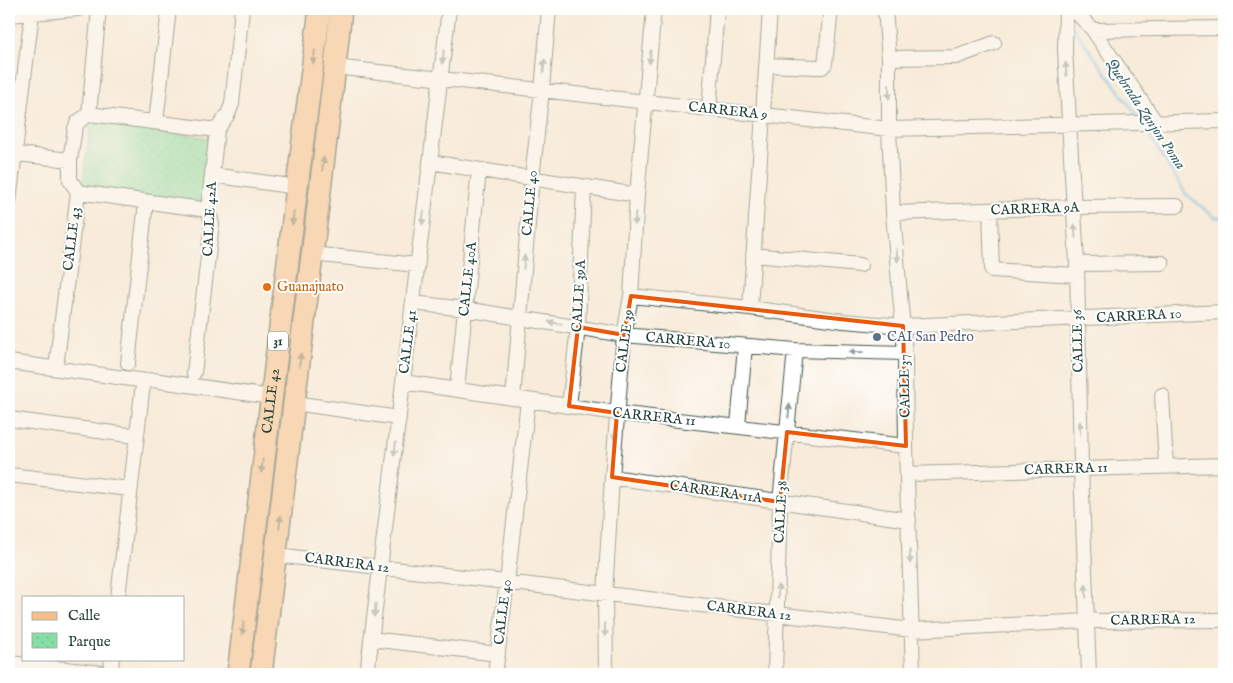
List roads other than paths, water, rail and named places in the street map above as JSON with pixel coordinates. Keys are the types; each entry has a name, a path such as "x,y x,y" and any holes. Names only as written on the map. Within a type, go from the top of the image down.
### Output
{"main road":[{"name":"CALLE 42","path":"238,674 320,9"},
{"name":"CALLE 42","path":"261,674 335,67 340,9"}],"street":[{"path":"9,15 78,9"},
{"path":"99,9 89,114 216,130"},
{"path":"156,122 169,9"},
{"name":"CALLE 42A","path":"194,373 212,224 208,210 216,130 228,114 232,104 242,9"},
{"name":"CALLE 41","path":"367,674 449,9"},
{"name":"CALLE 40","path":"513,398 549,9"},
{"name":"CALLE 39","path":"606,674 605,594 612,477 624,334 631,296 637,195 654,9"},
{"path":"710,109 717,9"},
{"path":"750,308 770,9"},
{"path":"766,64 817,67 825,64 831,9"},
{"name":"CALLE 37","path":"885,9 889,58 889,129 893,213 905,353 913,674"},
{"path":"1069,9 1093,30 1150,121"},
{"name":"CALLE 36","path":"1069,9 1065,49 1077,270 1081,468 1090,674"},
{"path":"9,200 12,153 32,13"},
{"path":"1093,30 1224,28"},
{"path":"889,58 956,57 994,43"},
{"name":"CARRERA 9","path":"335,67 889,129 1150,121 1224,121"},
{"name":"CALLE 43","path":"57,359 78,192 70,180 70,160 75,128 78,122 89,114"},
{"path":"12,153 70,160"},
{"path":"430,162 637,195"},
{"name":"CALLE 40A","path":"457,389 479,170"},
{"path":"212,175 297,187"},
{"name":"CALLE 39A","path":"569,406 578,327 584,186"},
{"path":"78,192 208,210"},
{"path":"128,363 146,202"},
{"name":"CARRERA 9A","path":"893,213 1074,207 1177,206"},
{"path":"990,210 992,270 1077,270 1162,263"},
{"path":"312,254 418,265"},
{"path":"753,255 860,265"},
{"name":"CARRERA 10","path":"631,296 903,326 1224,312"},
{"name":"CARRERA 10","path":"413,303 465,309 624,334 795,350 905,353"},
{"path":"738,426 745,346"},
{"name":"CALLE 38","path":"775,674 780,502 795,350"},
{"path":"9,362 144,387"},
{"path":"118,596 136,436 144,387 153,380 271,397"},
{"name":"CARRERA 11","path":"403,382 617,414 906,446"},
{"path":"1162,396 1166,466"},
{"name":"CALLE 40","path":"495,674 528,400"},
{"path":"294,403 399,418"},
{"path":"9,419 136,436"},
{"name":"CARRERA 11","path":"907,474 1224,465"},
{"path":"9,475 130,489"},
{"name":"CARRERA 11A","path":"612,477 909,520"},
{"name":"CARRERA 12","path":"276,555 912,630 1088,621 1224,620"},
{"path":"372,639 498,654"},
{"path":"9,663 111,674 112,660"}],"waterway":[{"name":"Quebrada Zanjon Poma","path":"1070,23 1140,120"},
{"name":"Quebrada Zanjon Poma","path":"1144,127 1186,194 1214,217 1224,218"}],"place":[{"name":"Guanajuato","path":"267,287"},
{"name":"CAI San Pedro","path":"877,337"}]}
